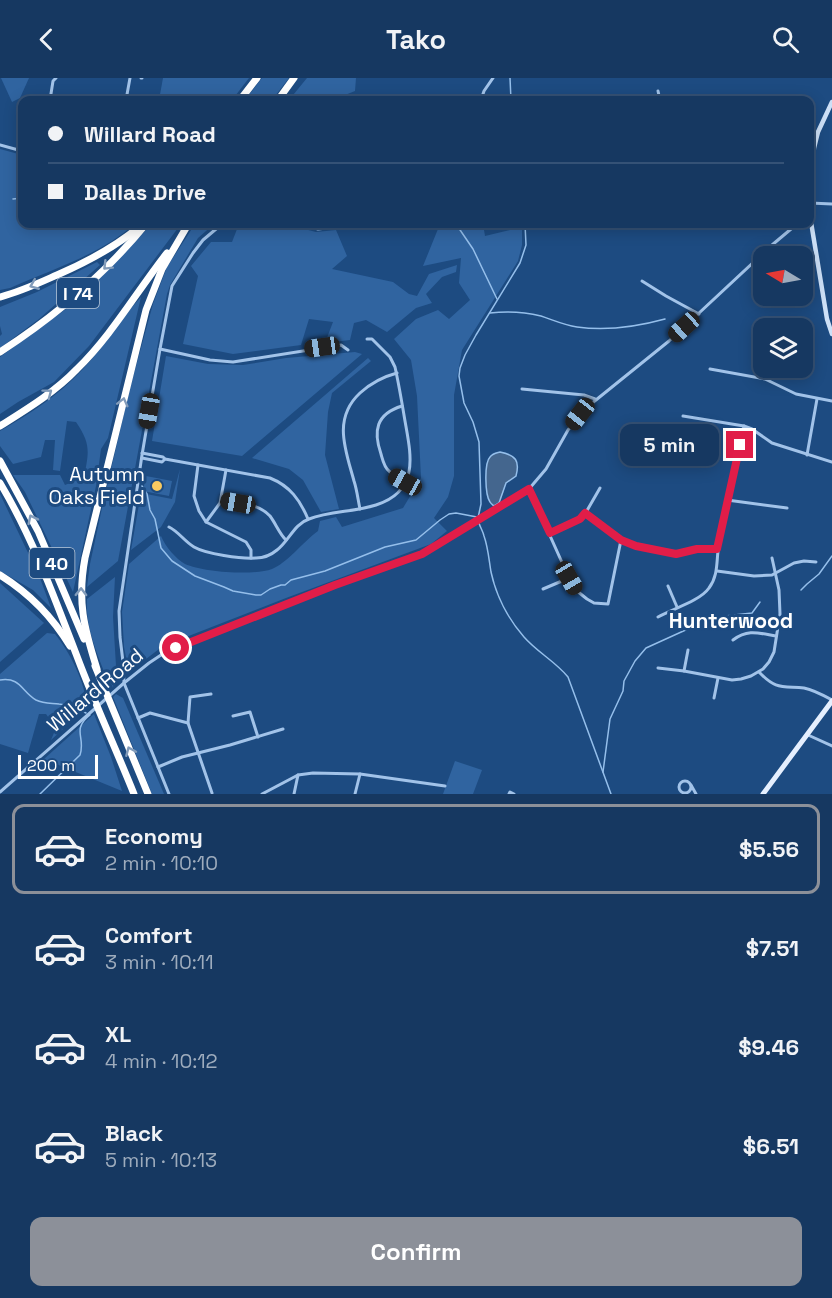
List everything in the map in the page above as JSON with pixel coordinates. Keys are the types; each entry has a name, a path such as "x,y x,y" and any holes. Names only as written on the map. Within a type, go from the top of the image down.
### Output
{"highway":[{"path":"243,96 257,78"},
{"path":"281,96 294,78"},
{"path":"0,297 49,279 93,258 139,228"},
{"name":"I 74","path":"0,352 77,294 119,254 142,228"},
{"path":"0,426 52,390 84,363 186,228"},
{"path":"97,669 86,634 82,611 81,587 85,558 146,309 162,269 187,228"},
{"name":"I 40","path":"0,461 38,531 148,794"},
{"name":"I 40","path":"0,483 34,550 134,794"},
{"path":"0,575 26,593 42,608 77,658"}],"main road":[{"path":"814,142 832,102"},
{"path":"812,228 827,319 832,334"},
{"path":"763,794 832,700"}],"street":[{"path":"51,96 53,81 56,78"},
{"path":"127,96 130,78"},
{"path":"482,96 493,78"},
{"path":"658,91 659,96"},
{"path":"0,145 18,150"},
{"path":"814,203 832,204"},
{"path":"169,794 124,683 120,611 141,458 172,286 203,240 217,228"},
{"name":"Willard Road","path":"0,792 149,663 176,648 429,551 529,489 546,468 571,425 595,399 669,341 792,228"},
{"path":"642,281 699,314"},
{"path":"169,527 189,544 213,554 251,558 266,556 281,547 299,525 308,519 379,504 398,492 410,471 411,460 397,373 390,357 372,339 367,339"},
{"path":"160,349 210,360 233,362 341,345 348,350"},
{"path":"710,369 765,379 791,392 832,401"},
{"path":"360,509 345,450 344,421 352,403 366,388 382,377 397,373"},
{"path":"522,389 584,395 595,399"},
{"path":"807,454 817,399"},
{"path":"402,406 392,409 383,417 376,436 386,467 391,474 405,482"},
{"path":"683,416 744,426 772,443 832,462"},
{"path":"658,617 700,598 714,580 717,571 717,549 744,426"},
{"path":"142,453 261,475 278,482 296,496 308,519"},
{"path":"141,458 162,462 165,459"},
{"path":"198,465 194,487 194,500 198,511 206,522 243,539 249,545 251,558"},
{"path":"206,522 221,500 226,470"},
{"path":"550,533 580,519 600,488"},
{"path":"529,489 569,578 577,591 594,603 608,604 621,540"},
{"path":"221,500 256,506 271,517 286,540"},
{"path":"727,500 787,508"},
{"path":"585,513 621,540 636,546 676,554 697,549 717,549"},
{"path":"658,668 732,680 741,680 759,672 772,656 780,602 772,558"},
{"path":"717,571 754,576 775,573 804,561 816,562"},
{"path":"543,589 569,578"},
{"path":"668,586 677,607"},
{"path":"733,640 741,634 753,632 776,636"},
{"path":"684,671 688,650"},
{"path":"759,672 777,686 810,690 832,700"},
{"path":"714,698 718,678"},
{"path":"211,694 190,697 188,723 212,793"},
{"path":"233,716 250,712 258,737"},
{"path":"138,718 150,714 188,723"},
{"path":"158,767 182,757 283,729"},
{"path":"807,735 832,746"},
{"path":"262,794 298,775 313,772 360,774 445,786"},
{"path":"355,794 360,774"},
{"path":"294,794 298,775"},
{"path":"691,786 688,793 680,790 679,785 685,780 688,781 696,794"},
{"path":"509,794 510,792 514,794"}],"shaded area":[{"path":"1,78 29,78 21,96 12,102"},
{"path":"163,78 249,78 235,96 160,96"},
{"path":"262,78 289,78 275,96 248,96"},
{"path":"307,78 356,78 355,91 343,96 292,96"},
{"path":"0,149 18,154 18,228 130,228 91,253 10,288 0,290"},
{"path":"148,228 178,228 89,346 54,382 0,414 0,357 81,298"},
{"path":"192,228 209,228 198,238 167,294 118,561 87,587 102,508 130,388 153,304 167,267"},
{"path":"237,228 300,228 316,232 336,230 347,256 332,269 393,282 409,294 417,296 429,274 457,265 456,272 442,277 426,294 432,303 416,308 387,332 366,320 354,323 350,340 325,343 333,322 309,319 301,345 233,354 183,344 198,276 191,266 211,242 232,242"},
{"path":"438,228 484,228 485,236 522,228 522,245 518,261 462,350 454,395 454,476 448,497 434,518 447,531 431,544 163,646 129,672 124,647 122,612 129,564 161,536 175,556 193,567 228,572 264,571 272,569 289,557 318,531 320,521 336,517 342,527 403,508 421,478 417,396 411,360 394,339 416,319 438,310 449,319 470,300 459,283 461,258 423,266"},
{"path":"97,262 100,265 39,319 0,348 2,334 0,307 37,292"},
{"path":"141,297 108,438 101,449 96,486 73,592 25,492 13,475 60,475 65,485 84,477 88,448 84,436 76,422 67,421 60,471 53,470 55,440 45,440 41,457 13,464 0,446 0,431 44,404 64,388 90,361"},
{"path":"355,352 362,354 242,456 152,441 166,356 208,364 243,365 286,358"},
{"path":"368,358 371,361 332,393 328,412 325,455 339,509 321,512 303,480 289,469 252,458"},
{"path":"500,452 516,460 517,471 516,476 506,483 499,503 494,506 488,498 486,472 490,457"},
{"path":"180,469 175,502 161,527 131,550 141,493 172,499"},
{"name":"Autumn Oaks Field","path":"146,476 172,481 169,496 143,491"},
{"path":"0,494 40,578 51,608 33,590 0,571"},
{"path":"115,577 113,617 117,682 111,689 88,622 87,599"},
{"path":"0,583 44,623 0,662"},
{"path":"47,633 55,634 72,659 80,678 87,707 51,740 56,728 46,714 39,714 28,753 0,744 0,674"},
{"path":"116,694 123,698 164,794 152,794 113,697"},
{"path":"94,714 111,757 122,791 44,759"},
{"path":"455,761 482,770 473,794 443,794"}],"waterway":[{"path":"510,78 511,96"},
{"path":"13,199 18,198"},
{"path":"459,228 473,249 497,299"},
{"path":"478,518 481,504 479,442 464,403 459,376 460,368 476,335 520,263 526,245 525,228"},
{"path":"490,313 529,314 572,326 599,329 632,326 665,319"},
{"path":"142,486 155,519 161,548 172,561 195,576 233,591 256,595 285,585 291,580 325,571 385,547 416,540 449,514 477,517"},
{"path":"479,523 493,581 503,606 524,637 568,677 611,794"},
{"path":"801,590 819,574 832,556"},
{"path":"603,772 610,719 623,691 624,681 635,661 646,648 690,628 717,621 725,616 752,613 760,602"},
{"path":"0,680 17,683 39,701 66,705 86,713"},
{"path":"40,794 80,755 81,725 90,715"}],"place":[{"name":"Autumn Oaks Field","path":"157,486"}],"district":[{"name":"Hunterwood","path":"731,620"}],"route":[{"path":"176,648 335,585 429,551 529,489 550,533 580,519 585,513 621,540 636,546 676,554 697,549 717,549 740,445"}]}
